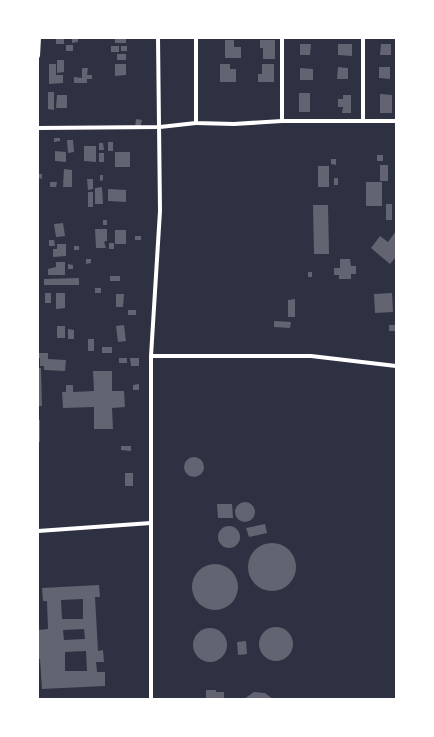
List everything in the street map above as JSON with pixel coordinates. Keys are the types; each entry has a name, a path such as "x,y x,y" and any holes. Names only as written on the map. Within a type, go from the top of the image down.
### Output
{"street":[{"path":"38,38 38,56"},
{"path":"151,699 151,356 160,211 158,38"},
{"path":"196,38 196,123"},
{"path":"282,38 282,121"},
{"path":"363,38 363,121"},
{"path":"38,128 160,127 196,123 234,124 282,121 396,120"},
{"path":"151,356 311,356 396,366"},
{"path":"38,530 151,523"}],"building":[{"path":"56,38 64,38 64,44 56,44"},
{"path":"72,38 78,38 78,42 72,43"},
{"path":"115,38 126,38 126,43 115,43"},
{"path":"225,40 234,40 234,47 241,47 241,58 225,58"},
{"path":"260,40 275,40 275,59 263,59 263,48 260,48"},
{"path":"300,44 311,44 310,55 300,55"},
{"path":"338,44 352,44 352,56 338,55"},
{"path":"381,44 391,44 391,55 380,55"},
{"path":"66,45 73,45 73,51 66,51"},
{"path":"111,46 119,46 119,52 111,52"},
{"path":"121,46 127,46 127,51 121,51"},
{"path":"117,54 126,54 126,60 117,60"},
{"path":"57,60 64,60 64,72 57,73"},
{"path":"49,64 56,64 56,75 63,75 63,83 49,84"},
{"path":"115,64 126,64 126,75 115,76"},
{"path":"220,64 230,64 230,69 236,69 236,82 220,82"},
{"path":"262,64 274,64 274,82 258,82 258,74 262,74"},
{"path":"338,67 348,68 348,79 337,79"},
{"path":"379,67 390,67 390,79 379,78"},
{"path":"82,68 88,68 87,75 92,75 92,79 87,79 87,83 74,83 74,77 82,78"},
{"path":"300,68 313,69 313,80 300,80"},
{"path":"48,92 54,92 54,110 48,109"},
{"path":"299,93 310,93 310,112 299,112"},
{"path":"380,94 392,95 392,113 380,113"},
{"path":"57,95 67,95 67,108 56,108"},
{"path":"343,95 351,95 351,113 342,113 343,107 338,107 338,99 343,99"},
{"path":"136,119 142,120 140,128 135,127"},
{"path":"54,138 60,138 60,141 54,142"},
{"path":"67,140 73,140 74,152 68,153"},
{"path":"108,142 113,142 113,151 108,151"},
{"path":"99,143 103,143 104,150 99,150"},
{"path":"84,146 96,146 96,162 84,161"},
{"path":"55,151 66,152 66,162 55,161"},
{"path":"115,152 130,152 130,167 115,167"},
{"path":"99,153 104,153 104,162 99,162"},
{"path":"377,155 383,155 383,161 377,161"},
{"path":"331,159 336,159 336,165 331,164"},
{"path":"380,165 388,165 388,181 380,181"},
{"path":"318,166 329,166 329,187 318,187"},
{"path":"64,169 72,170 72,187 63,187"},
{"path":"39,174 42,174 42,179 39,178"},
{"path":"100,175 103,175 103,180 100,181"},
{"path":"334,178 338,178 338,185 334,185"},
{"path":"87,179 93,179 93,189 88,190"},
{"path":"50,182 57,182 56,187 50,187"},
{"path":"366,182 382,182 382,206 366,206"},
{"path":"102,187 103,204 95,204 95,188"},
{"path":"108,189 126,190 126,202 108,201"},
{"path":"88,192 93,192 93,207 88,207"},
{"path":"386,204 392,204 392,220 386,220"},
{"path":"313,205 328,205 329,254 314,254"},
{"path":"103,220 107,220 107,225 103,225"},
{"path":"63,223 65,236 56,237 54,224"},
{"path":"95,229 107,229 107,241 104,242 106,248 96,248"},
{"path":"115,230 126,230 126,244 115,244"},
{"path":"396,231 396,257 390,264 371,248 380,236 388,242"},
{"path":"135,236 141,236 141,240 135,240"},
{"path":"49,240 54,240 55,246 49,246"},
{"path":"109,243 114,243 114,249 109,249"},
{"path":"57,244 66,244 66,256 53,257 53,249 57,249"},
{"path":"74,246 79,246 79,250 74,250"},
{"path":"86,259 91,259 91,263 86,264"},
{"path":"340,259 350,259 351,266 356,266 356,274 351,274 351,279 339,279 339,275 334,275 334,268 340,268"},
{"path":"56,262 65,262 65,275 48,275 48,269 56,267"},
{"path":"68,264 73,265 73,269 68,269"},
{"path":"308,272 312,272 312,277 308,277"},
{"path":"110,276 120,276 120,281 110,281"},
{"path":"79,278 79,285 44,285 44,279"},
{"path":"95,288 101,288 101,293 95,293"},
{"path":"45,293 51,293 51,303 45,303"},
{"path":"56,293 65,293 65,308 56,309"},
{"path":"392,293 393,312 375,313 374,294"},
{"path":"116,294 124,294 123,307 116,307"},
{"path":"295,299 295,317 288,317 288,300"},
{"path":"128,310 136,310 136,315 128,315"},
{"path":"274,321 291,322 290,328 274,327"},
{"path":"124,325 126,341 118,342 116,326"},
{"path":"389,325 395,325 395,331 389,331"},
{"path":"57,326 65,326 65,338 57,338"},
{"path":"68,329 74,330 74,339 68,339"},
{"path":"88,339 94,339 94,351 88,351"},
{"path":"102,347 112,347 112,353 102,353"},
{"path":"38,353 48,353 48,359 66,360 65,371 44,370 44,366 40,366 40,358 38,358"},
{"path":"119,358 127,358 127,363 119,363"},
{"path":"130,358 139,358 139,366 131,366"},
{"path":"38,368 41,368 42,406 38,406"},
{"path":"93,371 112,371 112,391 124,391 125,407 112,408 113,429 94,429 94,407 63,408 62,392 66,392 66,385 73,385 73,392 94,391"},
{"path":"139,384 139,390 133,390 133,385"},
{"path":"38,420 40,420 40,442 38,442"},
{"path":"121,446 131,446 131,451 121,450"},
{"path":"194,457 201,460 204,467 201,474 194,477 187,474 184,467 187,460"},
{"path":"125,473 133,473 133,486 125,486"},
{"path":"245,502 252,505 255,512 252,519 245,522 238,519 235,512 238,505"},
{"path":"217,504 232,504 233,518 218,518"},
{"path":"265,524 267,533 249,537 246,528"},
{"path":"229,526 237,529 240,537 237,545 229,548 221,545 218,537 221,529"},
{"path":"272,543 281,545 289,550 294,558 296,567 294,576 289,584 281,589 272,591 263,589 255,584 250,576 248,567 250,558 255,550 263,545"},
{"path":"210,564 220,564 228,568 234,574 238,582 238,592 234,600 228,606 220,610 210,610 202,606 196,600 192,592 192,582 196,574 202,568"},
{"path":"99,585 100,597 95,597 98,651 103,650 104,662 96,662 97,672 105,672 105,686 42,689 40,659 38,659 38,630 48,629 47,601 43,601 42,588","holes":["83,599 83,619 62,619 61,600","84,629 85,639 64,640 63,630","86,651 87,671 65,671 65,652"]},
{"path":"276,627 288,632 293,644 288,656 276,661 264,656 259,644 264,632"},
{"path":"207,628 213,628 217,629 224,635 227,645 226,652 220,659 213,662 207,662 203,661 196,655 193,648 193,642 194,638 200,631"},
{"path":"246,641 247,654 238,655 237,642"},
{"path":"206,690 224,692 224,699 206,699"},
{"path":"254,692 265,693 273,699 244,699"}]}
